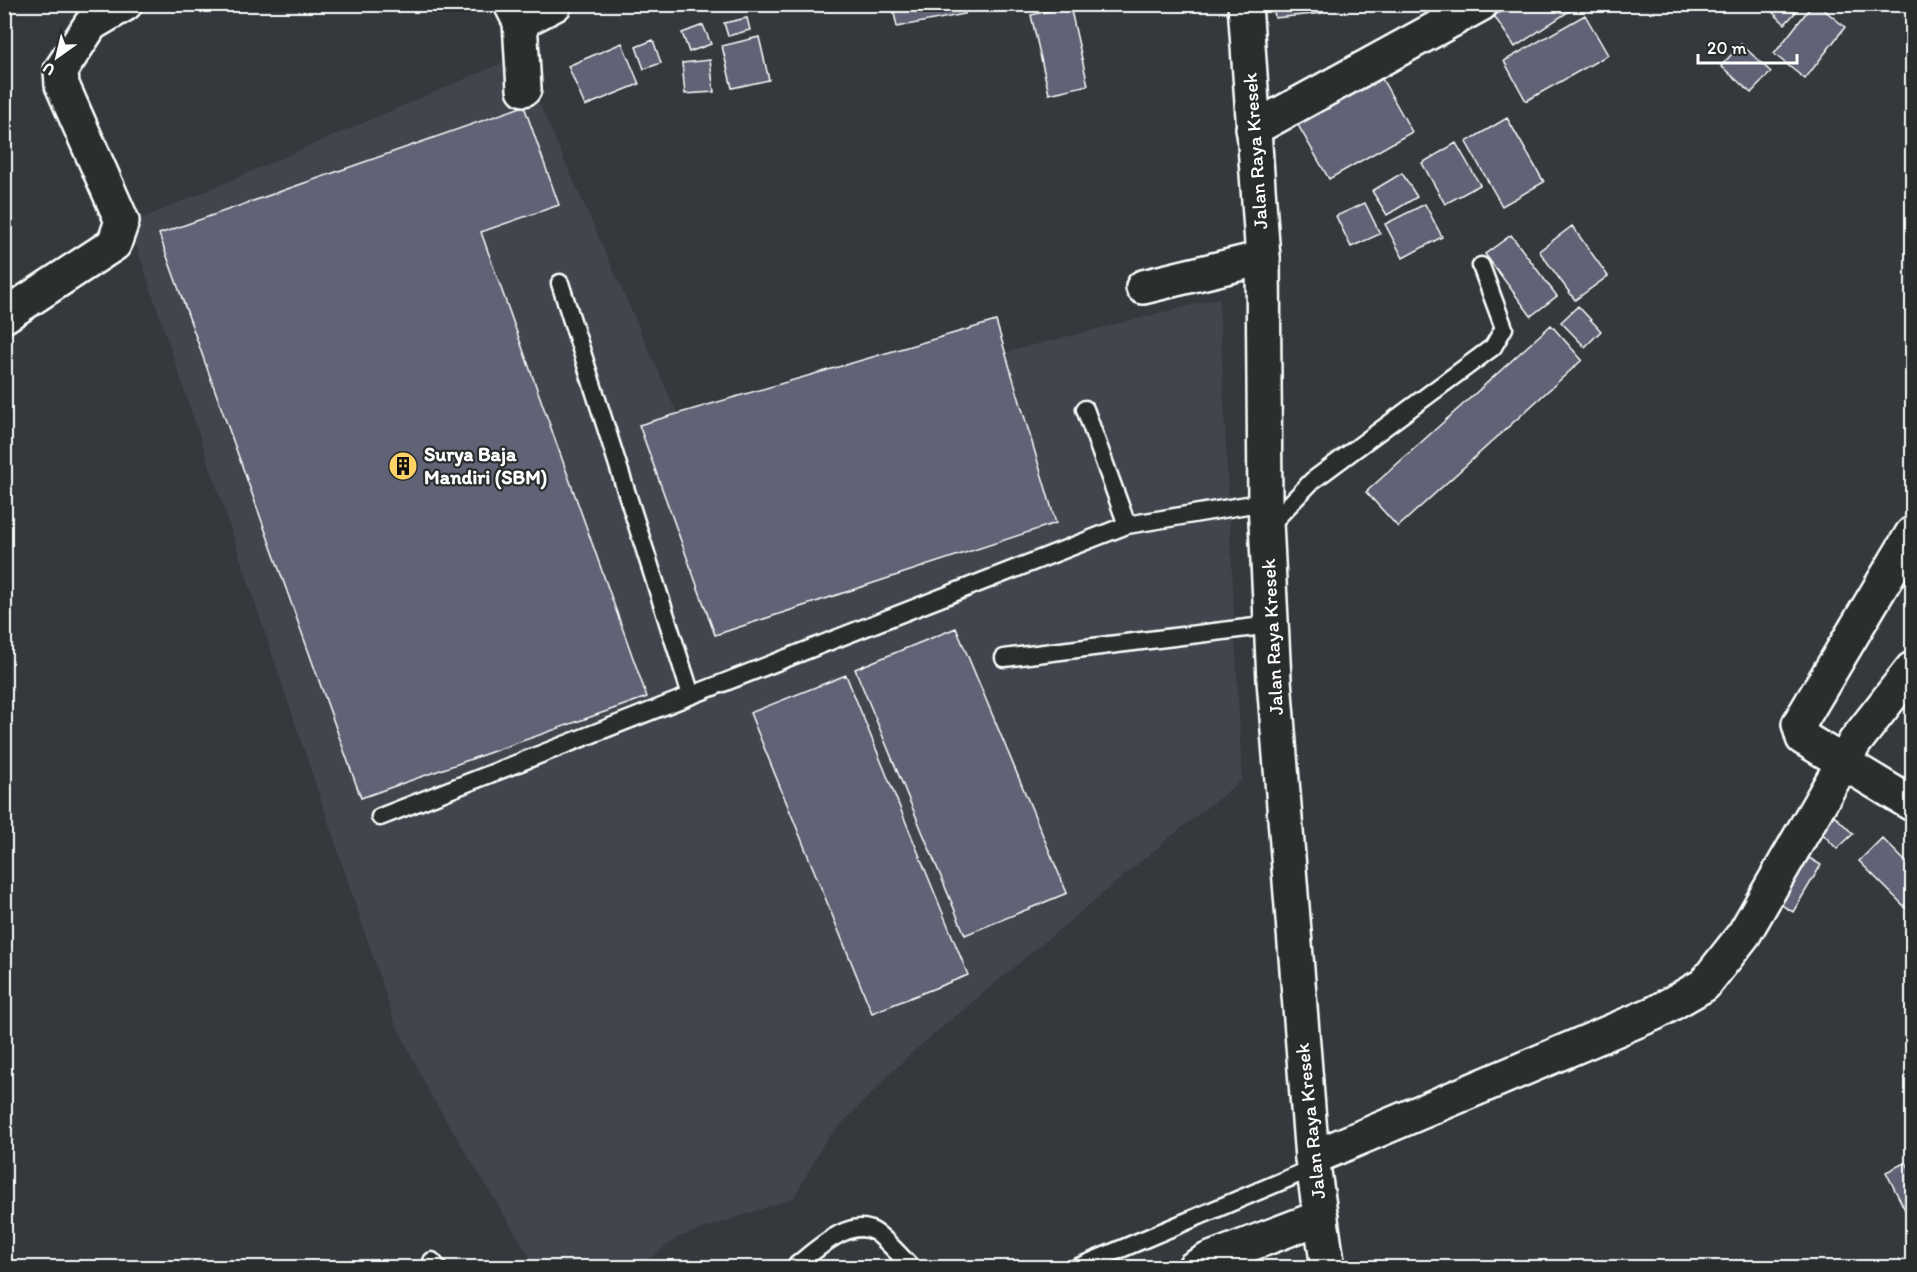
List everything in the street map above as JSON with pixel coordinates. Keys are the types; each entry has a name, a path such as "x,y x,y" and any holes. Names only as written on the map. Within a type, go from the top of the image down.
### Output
{"street":[{"path":"4,316 114,244 122,221 62,85 61,70 83,14 125,4"},
{"path":"524,89 515,13 555,4"},
{"name":"Jalan Raya Kresek","path":"1245,4 1263,258 1266,515 1274,680 1312,1163 1328,1268"},
{"path":"1253,129 1481,4"},
{"path":"1143,287 1263,258"},
{"path":"1912,534 1798,724 1803,738 1912,804"},
{"path":"1312,1163 1655,1012 1704,985 1744,934 1855,742 1912,669"},
{"path":"1194,1268 1208,1260 1321,1217"}],"lane":[{"path":"380,817 1127,525 1266,515 1493,347 1504,327 1481,266"},
{"path":"560,283 691,695"},
{"path":"1085,409 1127,525"},
{"path":"1004,658 1271,625"},
{"path":"1076,1268 1312,1163"},
{"path":"793,1268 836,1236 855,1227 874,1231 912,1268"}],"shaded area":[{"path":"518,56 686,433 1219,298 1242,780 909,1055 825,1141 794,1198 679,1237 637,1267 536,1267 430,1094 394,1020 129,224"}],"building":[{"path":"892,4 963,4 965,14 897,27"},
{"path":"976,4 993,4 994,7 977,10"},
{"path":"1273,4 1322,4 1323,13 1275,18"},
{"path":"1512,4 1580,4 1515,47 1494,16"},
{"path":"1772,4 1803,4 1785,24 1768,8"},
{"path":"1813,4 1817,4 1845,27 1805,79 1774,54"},
{"path":"1070,6 1088,85 1049,94 1031,15"},
{"path":"1585,15 1608,55 1526,101 1504,61"},
{"path":"747,18 750,30 728,36 724,23"},
{"path":"703,25 711,44 689,52 682,33"},
{"path":"759,37 769,80 732,88 722,46"},
{"path":"653,40 661,63 644,69 636,47"},
{"path":"622,43 639,84 585,106 568,66"},
{"path":"1741,44 1771,72 1751,93 1721,66"},
{"path":"710,60 714,92 685,94 682,63"},
{"path":"1381,77 1412,132 1329,179 1298,125"},
{"name":"Surya Baja Mandiri (SBM)","path":"524,106 559,205 481,232 647,697 361,798 159,234"},
{"path":"1507,118 1544,182 1502,206 1466,142"},
{"path":"1456,143 1480,185 1445,204 1422,163"},
{"path":"1402,173 1417,197 1387,215 1372,191"},
{"path":"1365,203 1380,234 1351,247 1336,216"},
{"path":"1425,204 1442,237 1403,258 1385,224"},
{"path":"1572,226 1608,276 1575,300 1539,251"},
{"path":"1511,235 1557,296 1531,316 1485,254"},
{"path":"1578,306 1601,331 1585,347 1561,322"},
{"path":"996,321 1056,523 715,635 639,425"},
{"path":"1551,325 1582,360 1398,527 1366,492"},
{"path":"956,628 1067,893 965,935 855,669"},
{"path":"846,675 968,975 872,1013 750,713"},
{"path":"1834,815 1853,834 1837,849 1819,830"},
{"path":"1882,838 1912,868 1912,914 1859,861"},
{"path":"1799,852 1821,865 1793,912 1771,899"},
{"path":"1906,1162 1912,1174 1912,1224 1886,1172"}],"place":[{"name":"Surya Baja Mandiri (SBM)","path":"403,466"}]}
